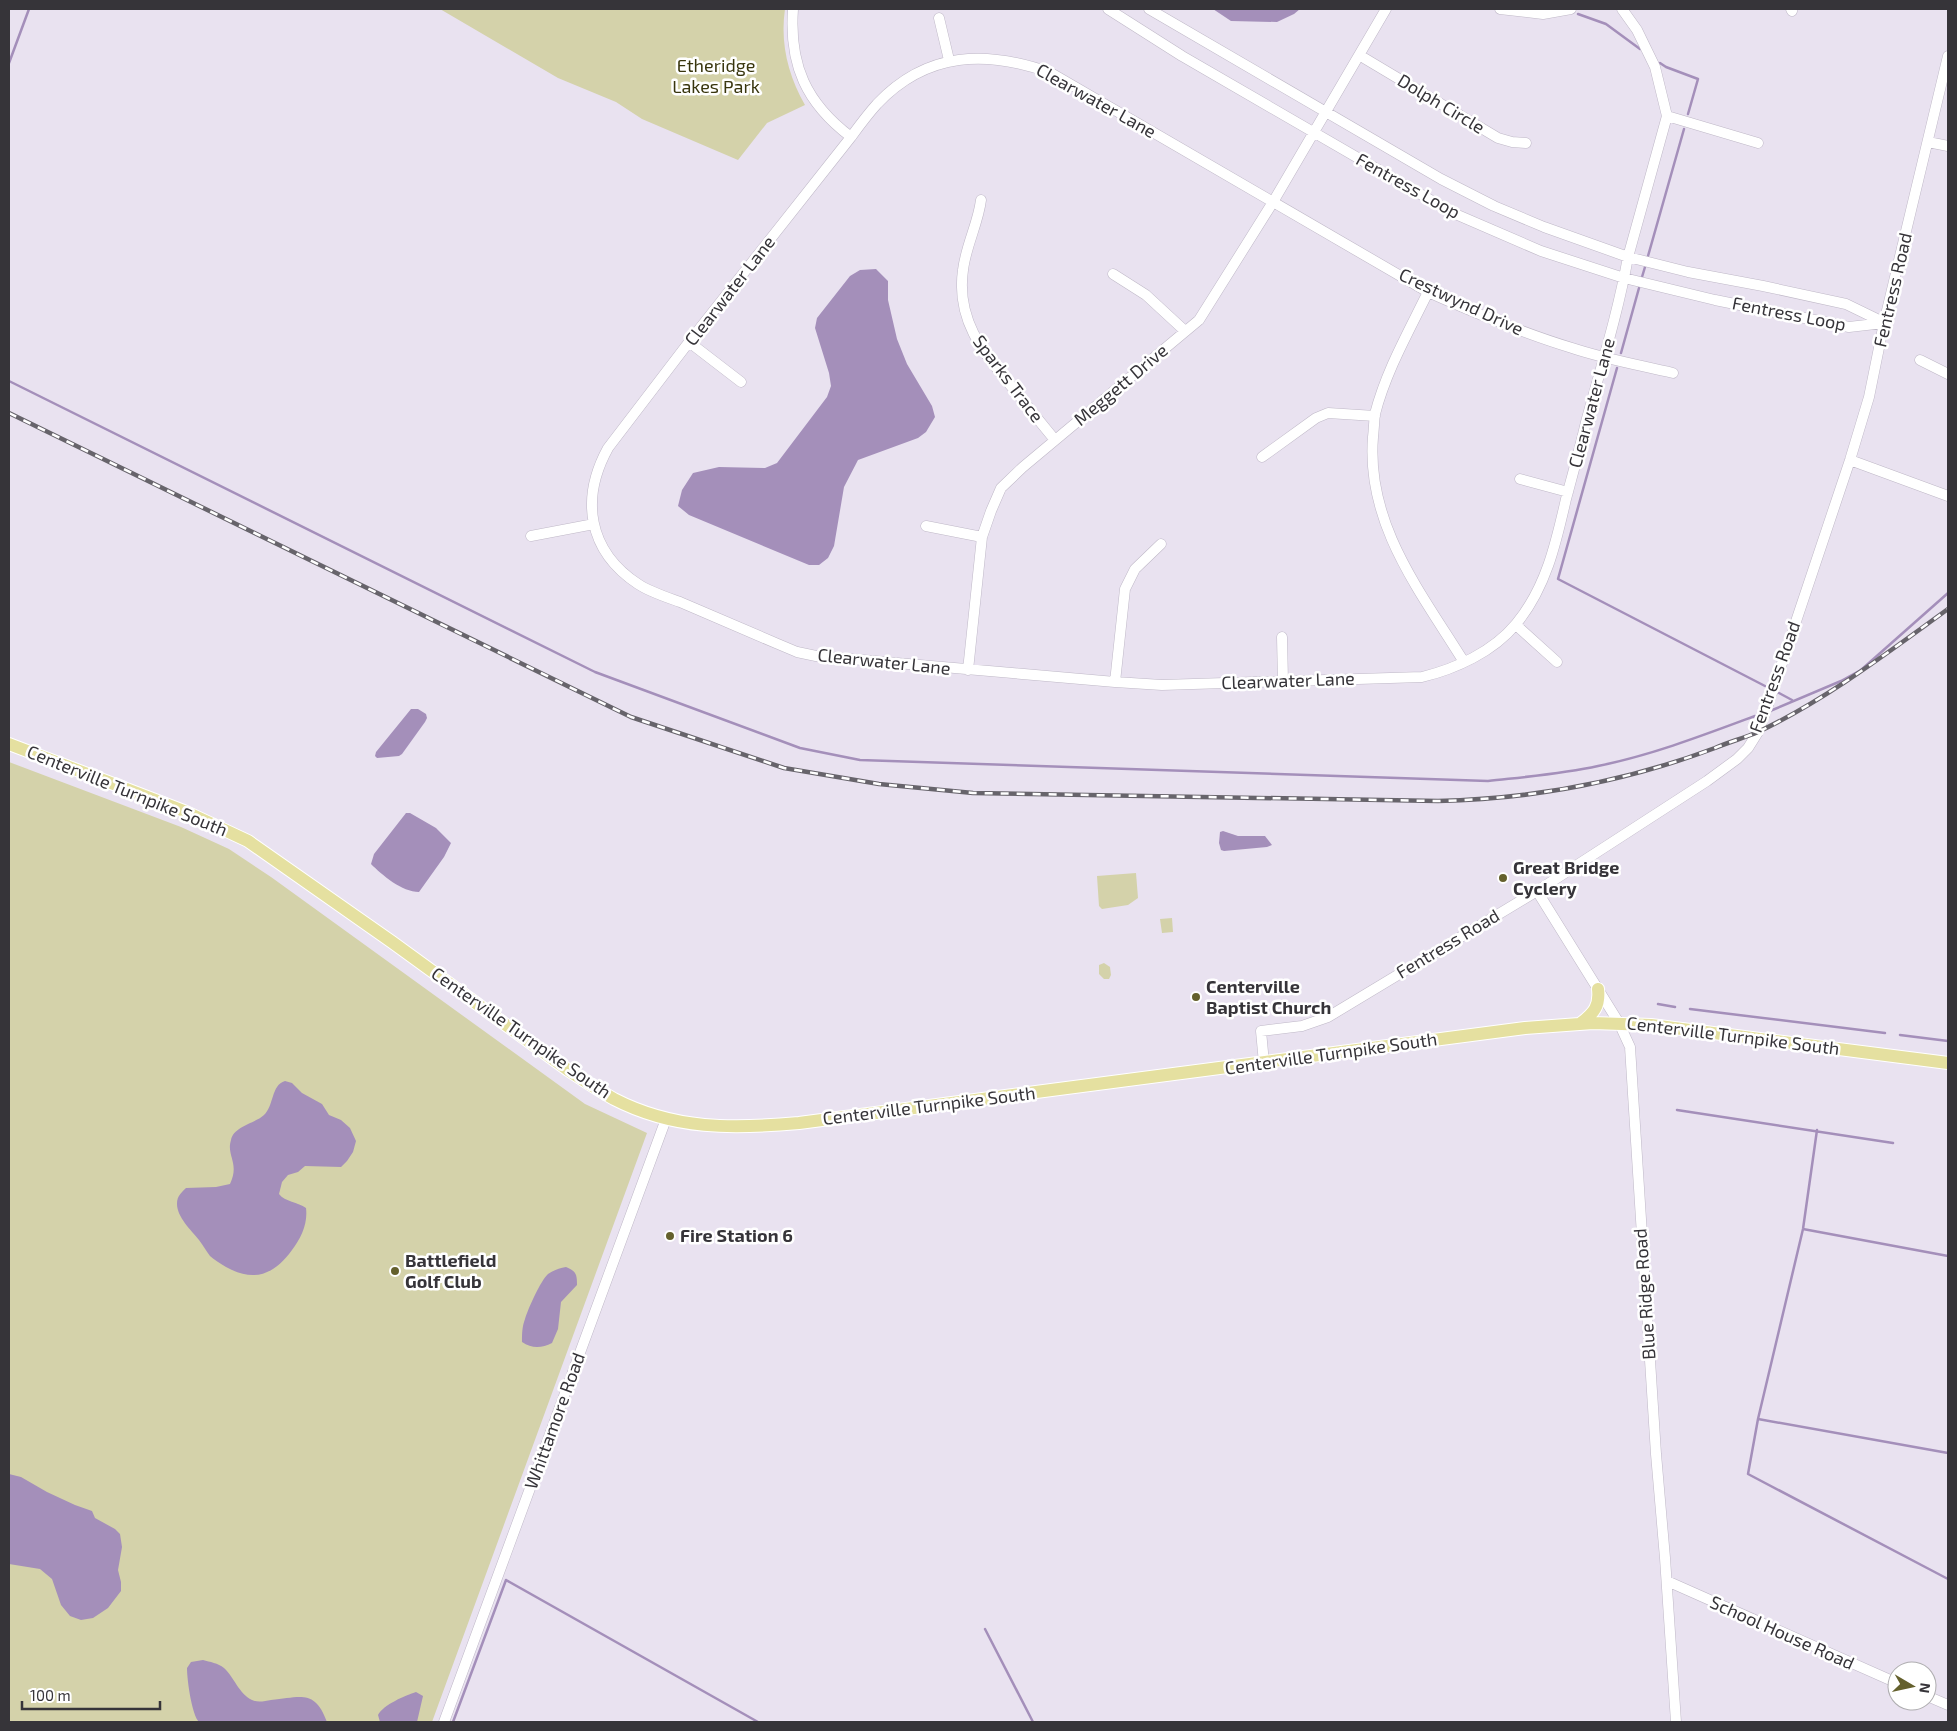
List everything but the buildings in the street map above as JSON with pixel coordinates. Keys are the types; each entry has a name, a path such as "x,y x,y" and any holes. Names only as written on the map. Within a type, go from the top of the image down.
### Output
{"main road":[{"name":"Centerville Turnpike South","path":"9,744 184,811 235,834 311,884 575,1074 614,1099 666,1119 708,1126 791,1124 1525,1028 1581,1023 1620,1023 1684,1028 1948,1063"},
{"path":"1581,1023 1596,1010 1599,999 1598,989"}],"street":[{"path":"793,9 793,45 797,64 805,85 816,104 831,122 851,137"},
{"name":"Fentress Loop","path":"1108,9 1182,56 1453,213 1541,251 1624,278 1715,300 1850,327 1884,323"},
{"name":"Fentress Loop","path":"1149,9 1441,179 1494,206 1544,227 1628,257 1688,272 1846,304 1884,323"},
{"name":"Meggett Drive","path":"968,670 982,537 1001,488 1055,440 1199,320 1273,202 1386,9"},
{"path":"1500,9 1543,14 1571,9"},
{"name":"Clearwater Lane","path":"1273,202 1051,73 1028,64 1003,59 949,60 910,78 878,104 851,137 608,448 598,466 593,483 591,503 594,524 599,540 609,558 638,585 778,644 816,656 1162,685 1283,680 1422,678 1444,672 1464,662 1487,650 1516,625 1547,572 1604,357 1628,257 1667,116 1655,67 1637,30 1622,9"},
{"path":"938,18 949,60"},
{"name":"Dolph Circle","path":"1359,55 1498,138 1526,143"},
{"name":"Fentress Road","path":"1264,1063 1261,1031 1302,1026 1319,1021 1537,891 1737,759 1751,744 1767,708 1850,460 1868,397 1948,56"},
{"path":"1667,116 1758,143"},
{"path":"1928,142 1948,146"},
{"name":"Sparks Trace","path":"981,200 979,217 966,251 963,270 962,290 970,328 990,361 1055,440"},
{"name":"Crestwynd Drive","path":"1273,202 1428,292 1572,349 1673,373"},
{"path":"1113,274 1146,295 1185,331"},
{"path":"1428,292 1384,385 1375,416 1372,471 1375,490 1388,535 1400,560 1464,662"},
{"path":"689,342 741,382"},
{"path":"1920,360 1948,374"},
{"path":"1262,457 1316,418 1328,413 1375,416"},
{"path":"1850,460 1948,496"},
{"path":"1520,479 1568,492"},
{"path":"531,536 594,524"},
{"path":"926,526 982,537"},
{"path":"1114,682 1125,589 1134,569 1161,544"},
{"path":"1516,625 1558,662"},
{"path":"1282,637 1283,680"},
{"name":"Blue Ridge Road","path":"1537,891 1620,1023 1630,1048 1654,1435 1667,1582 1676,1722"},
{"name":"Whittamore Road","path":"444,1722 666,1119"},
{"name":"School House Road","path":"1667,1582 1887,1679"}],"green space":[{"name":"Etheridge Lakes Park","path":"440,9 785,9 784,34 787,58 794,82 805,105 767,123 738,160 642,119 616,102 558,78"},
{"name":"Battlefield Golf Club","path":"9,762 181,827 229,849 271,877 585,1104 647,1133 432,1722 9,1722"},
{"path":"1136,873 1138,898 1128,905 1102,909 1099,906 1097,876"},
{"path":"1172,918 1173,932 1162,933 1160,919"},
{"path":"1104,963 1110,967 1111,975 1109,979 1104,979 1099,974 1099,965"}],"shaded area":[{"path":"1213,9 1300,9 1277,22 1231,21"},
{"path":"876,269 888,281 888,300 897,339 907,364 932,406 935,417 926,432 918,438 858,460 844,487 834,546 828,558 819,565 809,565 689,515 678,506 682,490 693,473 719,467 765,468 777,463 827,397 831,386 829,373 815,328 817,318 850,276 860,270"},
{"path":"411,709 418,709 426,714 425,722 402,754 399,756 377,758 375,756 376,752"},
{"path":"406,813 410,813 436,828 451,843 444,857 419,892 399,886 371,864 374,854"},
{"path":"1223,831 1238,836 1265,836 1272,845 1224,851 1221,850 1219,843 1220,832"},
{"path":"285,1081 292,1083 302,1093 322,1104 329,1115 341,1120 350,1128 356,1141 353,1152 341,1167 305,1166 298,1172 288,1175 282,1182 279,1194 285,1199 306,1208 306,1220 303,1230 298,1241 285,1259 270,1271 262,1274 254,1275 236,1272 210,1256 179,1214 177,1201 186,1188 216,1187 230,1184 234,1171 230,1151 233,1135 240,1128 264,1115 270,1106 277,1087"},
{"path":"566,1267 575,1273 577,1285 561,1302 558,1329 552,1343 537,1347 522,1342 523,1325 538,1288 548,1274"},
{"path":"9,1474 21,1477 47,1492 92,1511 95,1518 115,1529 120,1534 122,1547 118,1570 121,1591 108,1608 93,1618 81,1620 70,1616 61,1605 52,1579 40,1569 9,1564"},
{"path":"203,1660 224,1668 240,1690 252,1700 262,1702 299,1697 306,1698 317,1704 327,1722 199,1722 192,1705 187,1668 191,1662"},
{"path":"416,1692 423,1696 417,1722 380,1722 378,1715 381,1711 401,1698"}],"waterway":[{"path":"9,63 29,9"},
{"path":"1578,14 1606,24 1640,49"},
{"path":"1660,63 1698,79 1688,114"},
{"path":"1648,256 1684,129"},
{"path":"1642,277 1645,267"},
{"path":"1621,353 1639,288"},
{"path":"1617,368 1558,579 1765,686"},
{"path":"9,381 595,672 800,748 860,760 1488,781 1571,771 1618,761 1678,744 1755,716"},
{"path":"1770,711 1841,681 1861,670 1948,593"},
{"path":"1779,693 1792,700"},
{"path":"1658,1004 1675,1007"},
{"path":"1690,1009 1885,1033"},
{"path":"1900,1035 1948,1041"},
{"path":"1677,1110 1893,1143"},
{"path":"1817,1130 1803,1229 1758,1419 1748,1474 1948,1579"},
{"path":"1803,1229 1948,1256"},
{"path":"1758,1419 1948,1453"},
{"path":"453,1722 506,1580 758,1722"},
{"path":"985,1629 1033,1722"}],"railway":[{"path":"9,413 631,717 784,768 879,784 973,793 1438,801 1474,800 1544,792 1614,779 1648,770 1682,760 1758,732 1832,690 1948,609"}],"place":[{"name":"Great Bridge Cyclery","path":"1503,878"},
{"name":"Centerville Baptist Church","path":"1196,997"},
{"name":"Fire Station 6","path":"670,1236"},
{"name":"Battlefield Golf Club","path":"395,1271"}]}
